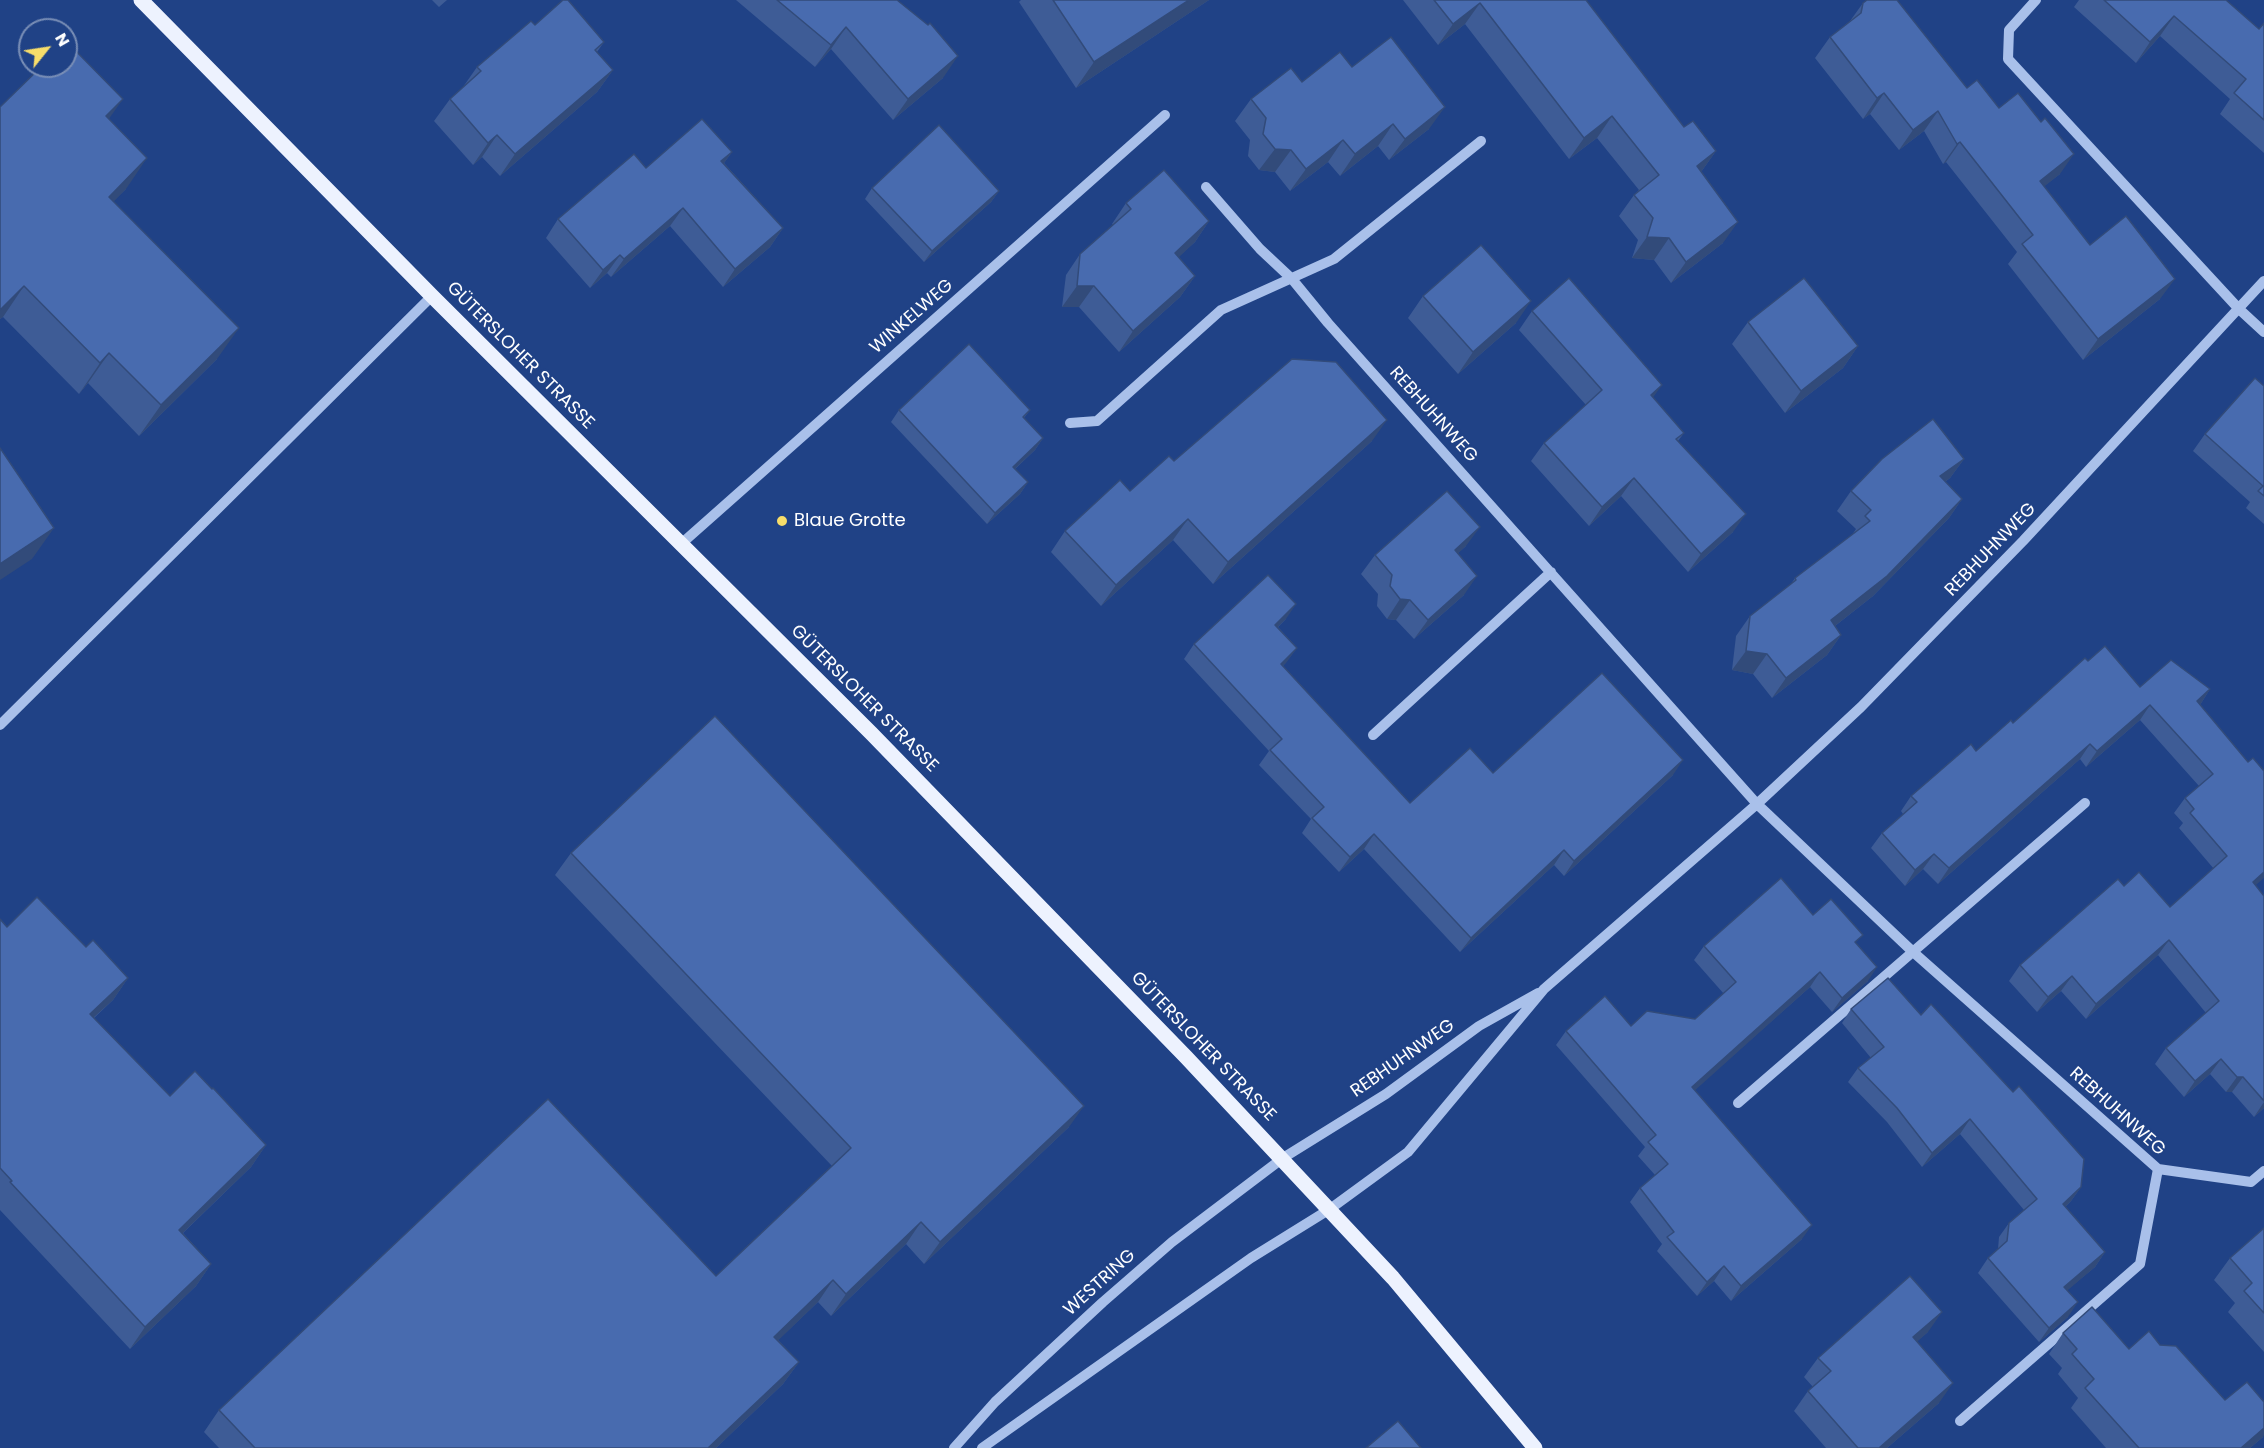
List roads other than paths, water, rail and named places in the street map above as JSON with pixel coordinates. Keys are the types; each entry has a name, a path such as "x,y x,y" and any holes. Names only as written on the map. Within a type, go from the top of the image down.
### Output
{"main road":[{"name":"GÜTERSLOHER STRASSE","path":"141,0 432,296 871,734 1283,1158 1393,1278 1535,1448"}],"street":[{"path":"2036,0 2009,30 2008,59 2239,309 2264,332"},
{"name":"WINKELWEG","path":"681,544 1165,115"},
{"path":"1070,423 1097,421 1221,310 1334,260 1481,141"},
{"name":"REBHUHNWEG","path":"1206,187 1260,249 1292,279 1757,804 1912,951 2158,1169 2140,1264 1960,1421"},
{"name":"REBHUHNWEG","path":"1330,1209 1408,1152 1544,989 1757,804 1861,707 1999,566 2264,281"},
{"path":"0,725 432,296"},
{"path":"1373,735 1551,572"},
{"path":"1738,1103 2085,803"},
{"name":"REBHUHNWEG","path":"1283,1158 1392,1090 1479,1026 1544,989"},
{"name":"WESTRING","path":"954,1448 995,1402 1103,1302 1172,1242 1283,1158"},
{"path":"2158,1169 2251,1182 2264,1171"},
{"path":"982,1448 1251,1258 1330,1209"}],"place":[{"name":"Blaue Grotte","path":"782,521"}]}
